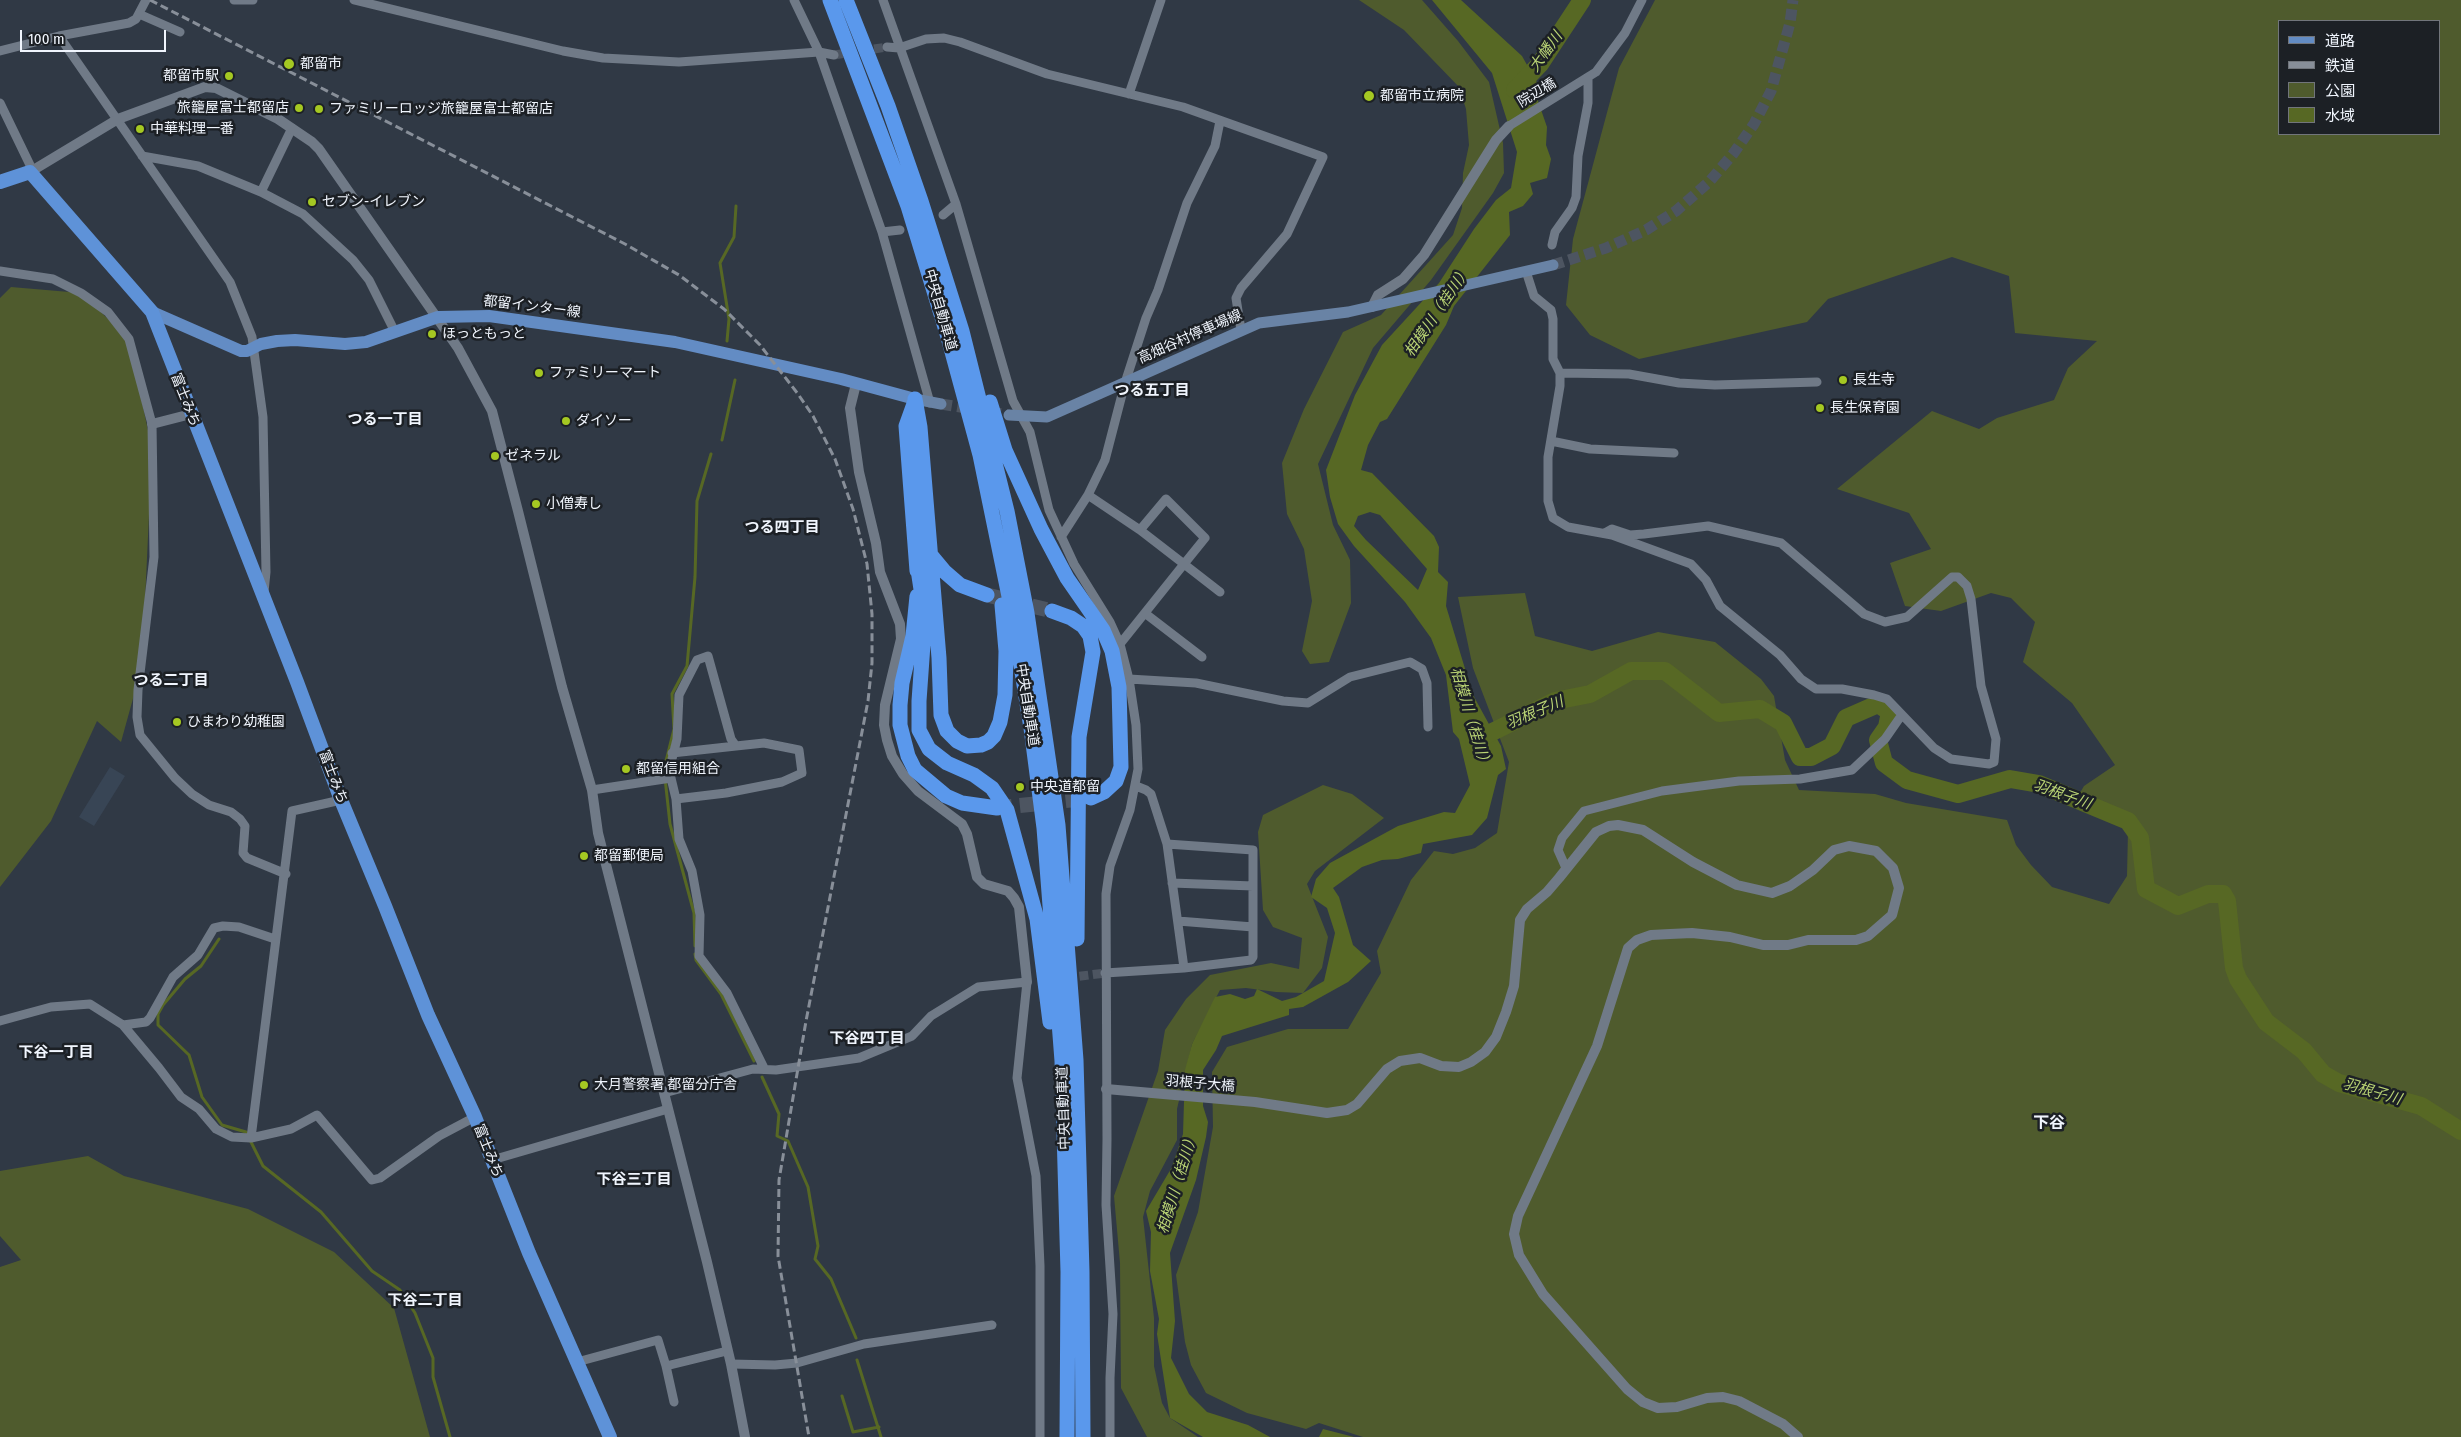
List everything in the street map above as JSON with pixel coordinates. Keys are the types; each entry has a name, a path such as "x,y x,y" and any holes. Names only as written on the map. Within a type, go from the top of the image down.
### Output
{"highway":[{"name":"中央自動車道","path":"830,0 911,214 948,337 980,455 1013,616 1031,728 1044,828 1061,1051 1066,1157 1068,1437"},
{"name":"中央自動車道","path":"846,0 888,106 937,249 962,331 993,452 1027,613 1058,825 1076,1060 1082,1272 1083,1437"},
{"path":"0,182 30,172"},
{"name":"富士みち","path":"30,172 152,312 264,597 341,800 386,906 428,1015 474,1117 529,1253 610,1437"},
{"path":"937,249 1008,458 1054,555 1103,630 1112,651 1119,687 1122,767 1116,781 1104,792 1091,798"},
{"path":"929,402 920,427 941,715 947,731 957,741 967,746 981,745 994,736 1000,722 1005,695 1006,651 1000,585 992,545 980,455"},
{"path":"929,402 906,426 917,563 925,616 919,701 919,730 929,749 947,763 974,775 992,788 1007,810 1037,919 1066,1157"},
{"path":"930,554 945,572 960,585 988,595"},
{"path":"917,563 917,595 913,636 902,683 900,705 903,742 915,770 946,796 962,803 997,808"},
{"path":"1052,611 1071,618 1083,626 1090,636 1093,652 1079,737 1076,1060"}],"main road":[{"path":"1522,272 1553,265"},
{"name":"高畑谷村停車場線","path":"1009,415 1047,417 1259,323 1314,317 1372,307 1522,272"},
{"name":"都留インター線","path":"152,312 241,351 268,342 295,340 356,344 438,317 489,316 675,342 929,402"}],"street":[{"path":"0,51 59,36 129,23 139,14 146,0"},
{"path":"234,0 253,0"},
{"path":"354,0 563,51 603,58 679,62 819,52 834,55"},
{"path":"794,0 819,52 882,232 929,402"},
{"path":"883,0 956,204 1010,391 1030,432 1049,510 1061,537 1120,644 1129,679 1136,724 1138,769 1136,786 1110,866 1106,894 1106,1205 1113,1314 1110,1437"},
{"path":"1129,94 1162,0"},
{"name":"院辺橋","path":"1509,126 1578,84 1604,65 1625,33 1642,0"},
{"path":"139,14 180,32"},
{"path":"59,36 230,282 252,337 264,425 266,572 264,597"},
{"path":"887,47 900,48 926,39 944,38 1047,74 1183,108 1323,157 1287,234 1241,288 1236,304 1241,330"},
{"path":"1552,244 1555,232 1572,208 1576,197 1578,156 1588,103 1588,77"},
{"path":"30,172 118,119 205,87 216,88 257,107 312,142 336,171 458,348 492,411 563,690 592,790 598,833 727,1351 732,1364 745,1437"},
{"path":"0,103 30,165 30,172"},
{"path":"1061,537 1088,495 1105,460 1125,382 1173,246 1181,216 1215,146 1220,121"},
{"path":"1372,307 1378,295 1403,279 1424,255 1496,140 1509,126"},
{"path":"261,192 292,128"},
{"path":"142,156 198,166 261,192 303,214 353,260 369,280 386,310 395,332"},
{"path":"943,215 956,204"},
{"path":"882,232 900,230"},
{"path":"0,271 53,279 81,293 108,312 129,339 152,424 154,557 138,690 137,717 140,735 174,778 192,794 209,805 231,812 240,819 244,826 243,853 246,858 286,874"},
{"path":"1522,272 1534,296 1551,310 1553,319 1553,359 1560,374 1560,386 1548,457 1548,501 1553,518 1568,527 1605,533 1645,545 1691,564 1706,580 1720,606 1780,655 1801,679 1816,689 1842,689 1887,699 1900,716 1934,748 1951,759 1989,764 1994,762 1996,739 1981,686 1971,599 1966,586 1958,577 1952,577 1907,617 1885,622 1864,614 1781,542 1708,526 1644,534 1630,534 1612,529 1605,533"},
{"path":"1560,374 1628,374 1679,383 1716,385 1817,382"},
{"path":"856,384 850,408 859,472 876,543 880,572 900,624 901,639 886,705 884,725 887,740 892,756 908,780 924,796 962,824 967,834 977,877 984,884 1008,891 1019,906 1027,982 1017,1078 1036,1176 1040,1266 1040,1437"},
{"path":"152,424 191,414"},
{"path":"1551,441 1590,449 1674,453"},
{"path":"1088,495 1140,530 1220,592"},
{"path":"1120,644 1146,614 1205,538 1166,499 1140,530"},
{"path":"1146,614 1202,658"},
{"path":"736,746 731,740 708,656 697,660 679,695 677,739 670,767 676,800 679,839 692,871 700,915 699,956 727,994 764,1068"},
{"path":"1129,679 1196,683 1283,702 1308,703 1350,677 1410,662 1422,669 1427,682 1428,727"},
{"path":"1566,868 1558,850 1562,838 1584,811 1662,791 1739,781 1800,779 1835,775 1852,770 1885,739 1900,716"},
{"path":"672,753 764,743 799,750 802,773 773,784 676,800"},
{"path":"592,790 671,778"},
{"path":"1136,786 1151,794 1167,844 1184,968"},
{"path":"251,1138 286,874 292,811 341,800"},
{"name":"羽根子大橋","path":"1106,1089 1255,1102 1327,1113 1347,1110 1357,1104 1387,1068 1400,1061 1420,1058 1441,1066 1459,1067 1471,1062 1485,1052 1496,1036 1514,986 1520,920 1527,909 1547,892 1596,832 1618,825 1643,830 1693,862 1736,885 1772,893 1790,886 1813,870 1834,850 1849,846 1876,851 1893,868 1899,888 1892,915 1868,936 1856,940 1824,938 1788,945 1763,944 1730,937 1692,933 1651,935 1637,940 1628,948 1623,958 1606,1020 1586,1070 1518,1216 1514,1234 1519,1255 1543,1294 1563,1319 1603,1360 1627,1389 1643,1402 1658,1408 1677,1407 1707,1398 1723,1397 1739,1400 1783,1424 1798,1437"},
{"path":"1106,973 1184,968 1251,960 1253,957 1253,850 1167,844"},
{"path":"1172,882 1253,886"},
{"path":"1178,921 1253,926"},
{"path":"123,1025 146,1022 173,978 198,955 214,928 224,926 239,927 276,939"},
{"path":"664,1093 753,1069 776,1070 859,1058 912,1036 931,1016 978,987 1027,982"},
{"path":"0,1021 51,1007 90,1004 123,1025 181,1098 199,1109 216,1129 232,1137 251,1138 291,1129 317,1115 372,1180 380,1178 440,1136 474,1117"},
{"path":"492,1160 668,1109"},
{"path":"732,1364 775,1365 797,1363 864,1344 992,1325"},
{"path":"576,1362 658,1340 674,1402"},
{"path":"666,1366 727,1351"}],"shaded area":[{"path":"110,767 125,776 94,826 79,817"}],"green space":[{"path":"1359,0 1422,0 1458,41 1489,82 1503,143 1504,173 1493,193 1431,280 1373,348 1318,464 1333,525 1350,560 1351,603 1329,662 1310,664 1302,651 1312,601 1304,549 1287,514 1282,463 1304,409 1343,332 1381,315 1453,235 1462,208 1463,173 1469,145 1466,109 1459,87 1404,30"},
{"path":"1655,0 2461,0 2461,1437 1363,1437 1319,1423 1306,1429 1247,1413 1206,1393 1191,1365 1185,1342 1176,1275 1198,1212 1213,1127 1212,1072 1227,1047 1288,1029 1348,1029 1381,973 1377,951 1411,880 1434,851 1453,854 1475,848 1497,833 1509,762 1473,668 1458,597 1525,593 1535,636 1592,651 1658,632 1715,642 1761,679 1774,696 1785,760 1799,790 1875,794 1906,803 2007,820 2016,845 2031,865 2052,887 2109,904 2127,876 2128,830 2077,798 2084,786 2115,765 2072,703 2023,662 2035,622 2011,598 1991,593 1941,611 1905,606 1890,563 1931,549 1909,513 1837,489 1932,411 1979,429 1997,418 2054,400 2068,368 2097,341 2015,333 2009,276 1952,257 1828,299 1807,322 1639,359 1590,335 1566,305 1573,239 1619,68"},
{"path":"11,287 81,293 129,339 152,450 142,666 121,742 97,721 51,821 0,887 0,298"},
{"path":"1323,785 1352,794 1384,818 1315,871 1307,884 1328,937 1322,968 1303,993 1246,988 1220,990 1192,1044 1177,1109 1177,1140 1150,1191 1143,1217 1154,1318 1154,1366 1162,1403 1170,1418 1198,1437 1147,1437 1121,1388 1120,1263 1114,1196 1158,1071 1165,1030 1186,999 1210,975 1271,963 1299,969 1302,938 1273,927 1263,910 1258,832 1263,815"},
{"path":"88,1156 124,1176 248,1209 334,1252 394,1308 430,1437 0,1437 0,1267 21,1260 0,1236 0,1171"}],"water":[{"name":"相模川（桂川）","path":"1432,0 1461,0 1522,56 1540,88 1538,101 1547,127 1546,145 1551,159 1547,178 1530,183 1533,194 1523,206 1509,212 1510,235 1454,306 1446,325 1387,419 1380,422 1368,445 1361,470 1372,473 1434,536 1439,547 1438,572 1448,582 1446,606 1473,695 1501,746 1506,769 1498,775 1487,818 1472,835 1423,844 1421,853 1398,859 1382,860 1362,867 1333,888 1339,897 1353,945 1371,961 1348,982 1303,1007 1289,1009 1289,1015 1222,1036 1216,1050 1203,1070 1203,1106 1208,1122 1206,1137 1196,1180 1170,1253 1175,1321 1171,1358 1189,1394 1207,1412 1248,1425 1270,1437 1203,1437 1170,1418 1157,1334 1159,1319 1150,1271 1151,1232 1146,1211 1172,1167 1183,1134 1185,1070 1192,1044 1215,997 1230,994 1245,999 1254,996 1257,989 1282,1001 1296,997 1324,981 1335,933 1327,908 1311,897 1316,879 1330,863 1398,826 1444,812 1455,813 1470,785 1459,739 1453,732 1446,675 1431,638 1405,602 1354,546 1338,524 1330,497 1326,470 1355,395 1382,345 1439,283 1474,229 1496,200 1511,188 1517,152 1492,73","holes":["1370,512 1380,515 1427,569 1418,590 1354,526 1358,516"]},
{"path":"1323,1429 1354,1437 1319,1437"}],"waterway":[{"name":"大幡川","path":"1515,90 1540,64 1582,0"},
{"path":"727,341 729,319 720,263 734,237 736,206"},
{"path":"722,440 735,380"},
{"path":"695,946 694,913 670,824 664,769 674,729 672,694 687,666 695,577 697,501 711,454"},
{"name":"羽根子川","path":"1474,741 1555,701 1590,694 1631,671 1665,671 1719,713 1760,709 1783,723 1800,757 1811,757 1832,746 1846,718 1878,704 1890,712 1887,727 1878,740 1884,763 1907,780 1958,794 2010,779 2039,784 2128,821 2140,838 2146,889 2178,906 2208,894 2223,894 2227,901 2234,968 2238,979 2266,1022 2304,1051 2323,1074 2339,1083 2421,1106 2461,1131"},
{"path":"219,939 201,966 185,979 163,1005 158,1014 158,1025 189,1055 202,1097 222,1125 246,1132 263,1166 321,1212 372,1271 400,1290 415,1313 433,1358 433,1377 450,1437"},
{"path":"695,954 696,960 721,994 754,1061"},
{"path":"762,1077 779,1114 777,1136 788,1141 808,1187 818,1246 815,1259 831,1279 856,1338"},
{"path":"857,1360 881,1437"},
{"path":"842,1396 853,1432 879,1427"}],"tunnel":[{"path":"1553,265 1606,248 1646,230 1676,211 1709,182 1733,154 1754,124 1771,91 1790,23 1793,0"},
{"path":"834,55 887,47"},
{"path":"941,404 1009,415"},
{"path":"987,595 1052,611"},
{"path":"997,808 1090,798"},
{"path":"1066,978 1105,973"}],"railway":[{"path":"150,0 625,244 679,275 724,309 760,345 813,416 835,459 853,509 867,564 872,614 872,663 868,701 806,1021 779,1180 778,1256 809,1437"}],"place":[{"name":"都留市","path":"289,64"},
{"name":"都留市駅","path":"229,76"},
{"name":"都留市立病院","path":"1369,96"},
{"name":"旅籠屋富士都留店","path":"299,108"},
{"name":"ファミリーロッジ旅籠屋富士都留店","path":"319,109"},
{"name":"中華料理一番","path":"140,129"},
{"name":"セブン-イレブン","path":"312,202"},
{"name":"ほっともっと","path":"432,334"},
{"name":"ファミリーマート","path":"539,373"},
{"name":"長生寺","path":"1843,380"},
{"name":"長生保育園","path":"1820,408"},
{"name":"ダイソー","path":"566,421"},
{"name":"ゼネラル","path":"495,456"},
{"name":"小僧寿し","path":"536,504"},
{"name":"ひまわり幼稚園","path":"177,722"},
{"name":"都留信用組合","path":"626,769"},
{"name":"中央道都留","path":"1020,787"},
{"name":"都留郵便局","path":"584,856"},
{"name":"大月警察署 都留分庁舎","path":"584,1085"}],"district":[{"name":"つる五丁目","path":"1152,391"},
{"name":"つる一丁目","path":"385,420"},
{"name":"つる四丁目","path":"782,528"},
{"name":"つる二丁目","path":"171,681"},
{"name":"下谷四丁目","path":"867,1039"},
{"name":"下谷一丁目","path":"56,1053"},
{"name":"下谷","path":"2049,1124"},
{"name":"下谷三丁目","path":"634,1180"},
{"name":"下谷二丁目","path":"425,1301"}]}
